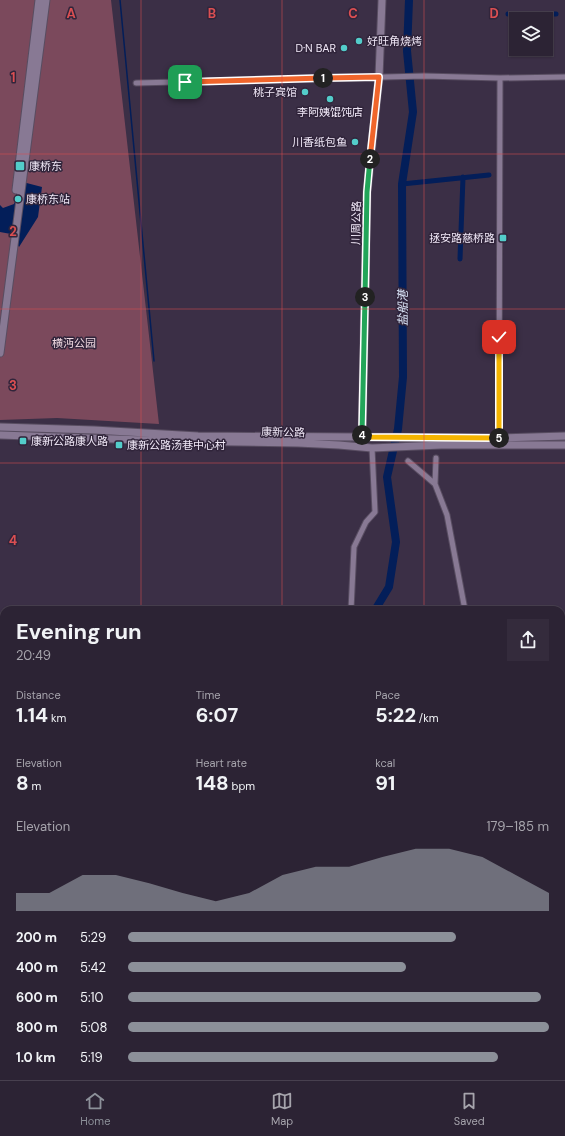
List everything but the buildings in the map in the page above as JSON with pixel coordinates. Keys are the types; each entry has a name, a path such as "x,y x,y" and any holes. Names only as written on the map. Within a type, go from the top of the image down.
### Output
{"main road":[{"path":"0,314 39,0"},
{"path":"0,352 46,0"},
{"name":"川周公路","path":"362,447 367,192 379,77 382,0"},
{"name":"康新公路","path":"0,427 94,430 198,436 499,438 565,436"},
{"name":"康新公路","path":"0,434 163,441 298,443 375,448 441,445 565,445"}],"street":[{"path":"136,83 400,76 500,78 565,77"},
{"path":"499,438 500,78"},
{"path":"351,606 354,547 366,522 375,512 375,448"},
{"path":"436,458 435,484 448,515 464,606"},
{"path":"408,460 435,484"}],"green space":[{"name":"横沔公园","path":"0,0 111,0 159,424 57,418 0,420"}],"water":[{"path":"15,180 42,187 38,217 19,247 11,234 0,232 0,205 3,208 14,204 20,189"}],"waterway":[{"path":"120,0 154,361"},
{"name":"盐船港","path":"377,606 389,587 396,542 387,477 398,429 403,377 402,184 413,112 407,51 409,0"},
{"path":"508,14 556,14"},
{"path":"402,184 489,175"},
{"path":"460,259 463,177"}],"place":[{"name":"好旺角烧烤","path":"359,41"},
{"name":"D·N BAR","path":"344,48"},
{"name":"桃子宾馆","path":"305,92"},
{"name":"李阿姨馄饨店","path":"330,99"},
{"name":"川香纸包鱼","path":"355,142"},
{"name":"康桥东","path":"20,166"},
{"name":"康桥东站","path":"18,199"},
{"name":"拯安路慈桥路","path":"503,238"},
{"name":"康新公路康人路","path":"23,441"},
{"name":"康新公路汤巷中心村","path":"119,445"}],"route":[{"path":"185,82 379,77 367,192 362,437 499,438 499,337"}]}
